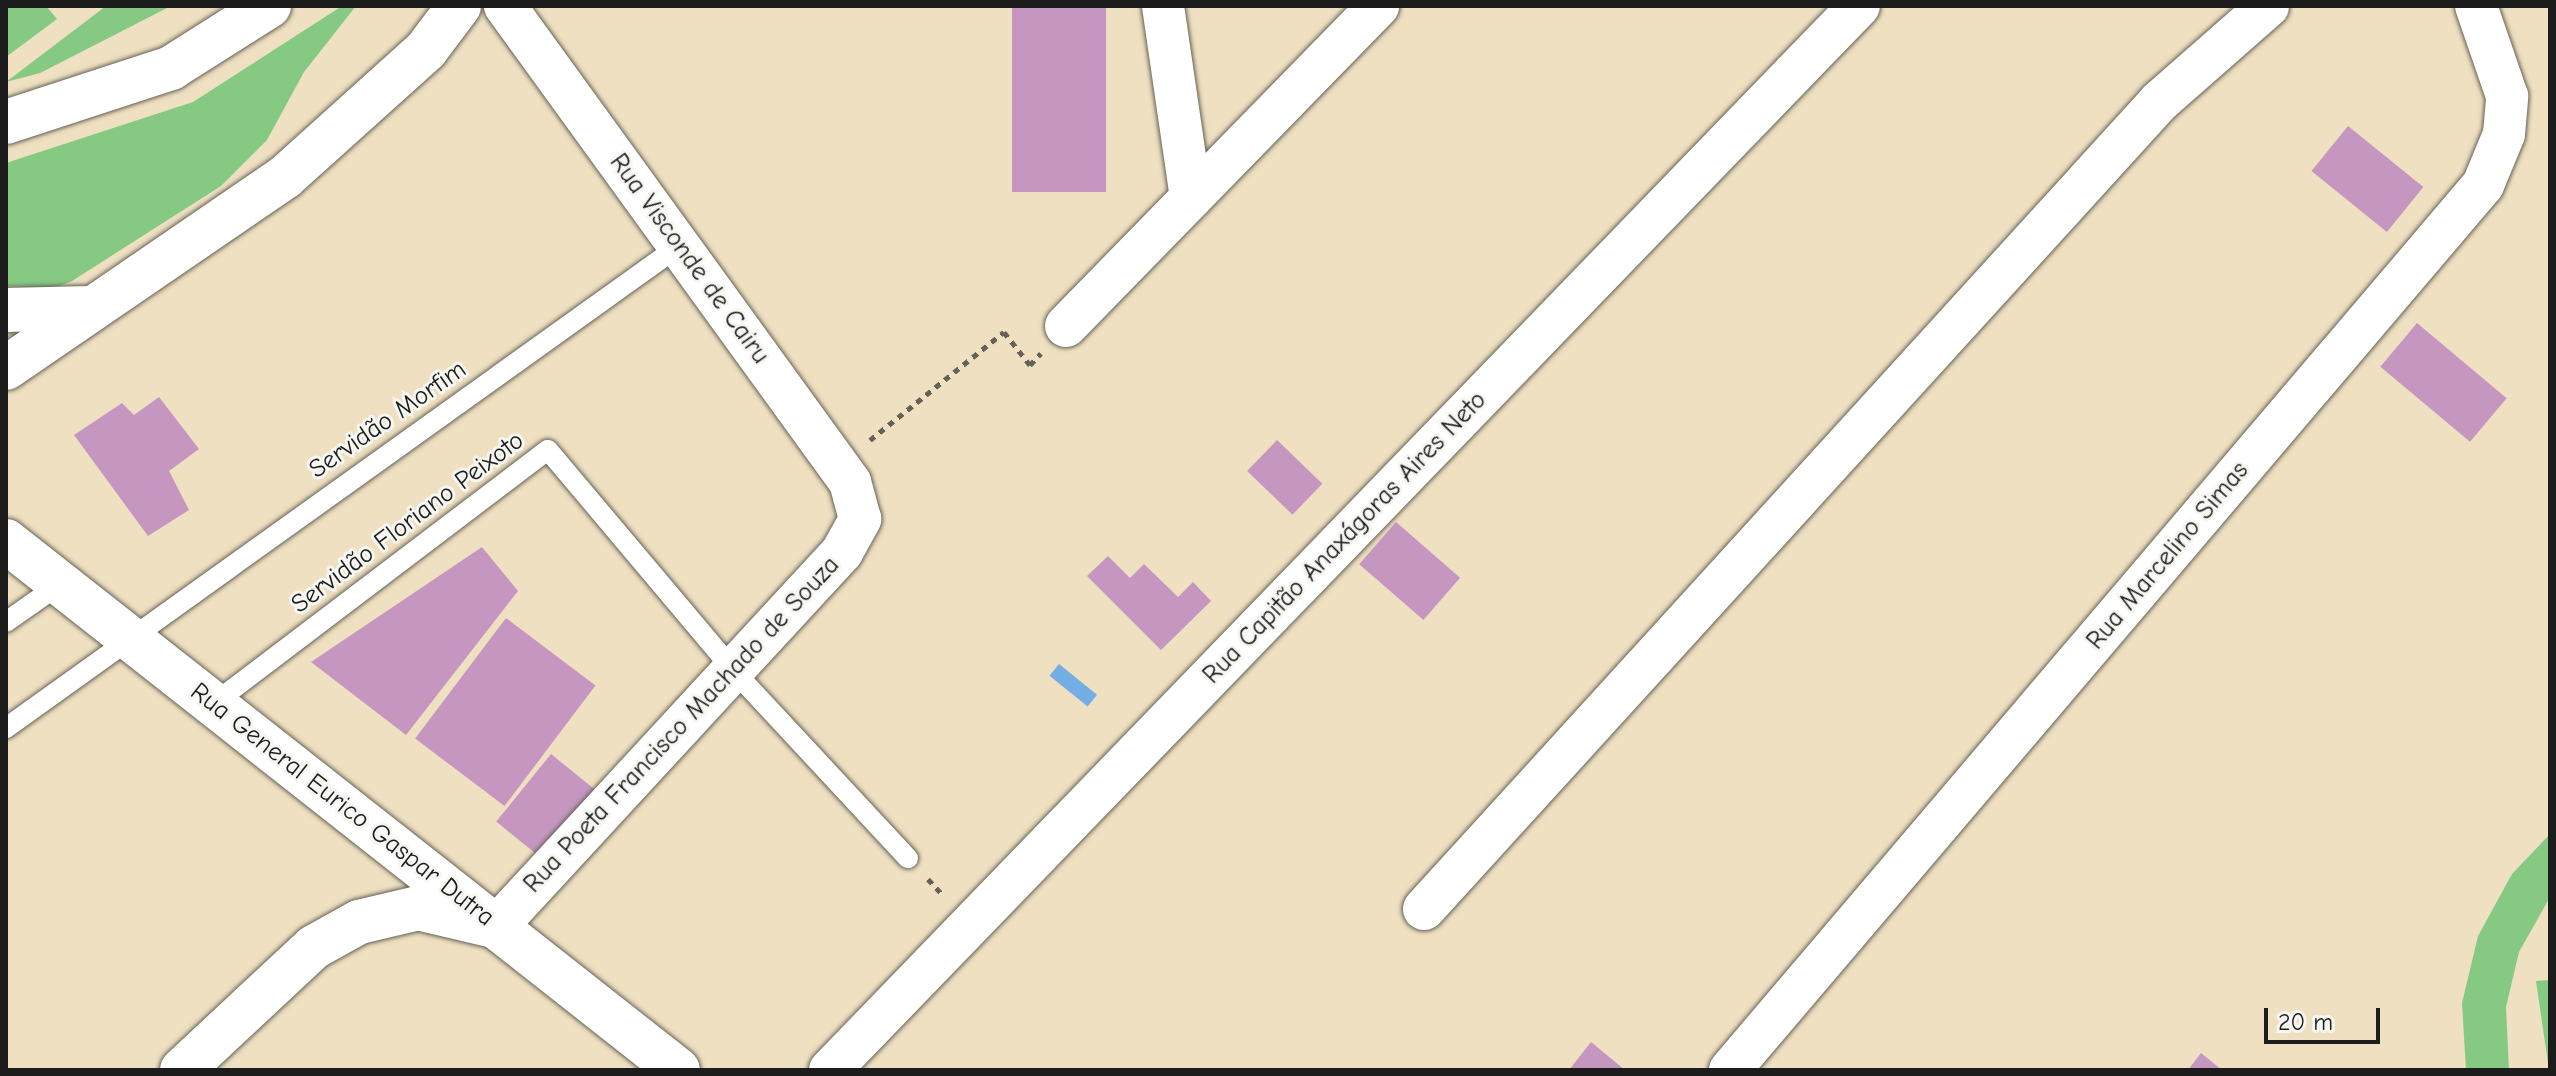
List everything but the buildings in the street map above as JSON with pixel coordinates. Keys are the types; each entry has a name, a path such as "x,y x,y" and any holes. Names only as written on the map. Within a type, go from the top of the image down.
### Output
{"main road":[{"path":"6,122 171,68 269,6"},
{"path":"6,368 285,177 426,50 459,6"},
{"path":"6,310 93,308"},
{"name":"Rua General Eurico Gaspar Dutra","path":"6,541 678,1070"},
{"path":"182,1070 314,947 359,922 418,908 496,927"}],"street":[{"name":"Rua Visconde de Cairu","path":"505,6 850,482 860,519"},
{"path":"1163,6 1191,198"},
{"path":"1066,326 1378,6"},
{"name":"Rua Capitão Anaxágoras Aires Neto","path":"830,1070 1859,6"},
{"path":"1424,909 2160,101 2268,6"},
{"name":"Rua Marcelino Simas","path":"1730,1070 2483,185 2504,134 2507,96 2476,6"},
{"name":"Rua Poeta Francisco Machado de Souza","path":"496,927 842,552 860,519"}],"lane":[{"name":"Servidão Morfim","path":"6,728 127,636 679,246"},
{"name":"Servidão Floriano Peixoto","path":"213,704 548,450 733,670 908,858"},
{"path":"6,622 60,584"}],"path":[{"path":"862,447 1004,332 1030,365 1066,326"},
{"path":"908,858 971,925"}],"green space":[{"path":"6,6 46,6 57,19 6,57"},
{"path":"106,6 171,6 40,73 6,82"},
{"path":"342,6 356,6 304,72 267,140 221,186 72,281 55,288 6,286 6,163 193,102"},
{"path":"2550,834 2550,897 2519,952 2506,1007 2509,1070 2466,1070 2462,1003 2478,936 2512,874"},
{"path":"2550,980 2550,1070 2549,1070 2536,981"}],"water":[{"path":"1059,664 1097,695 1088,706 1050,676"}]}
